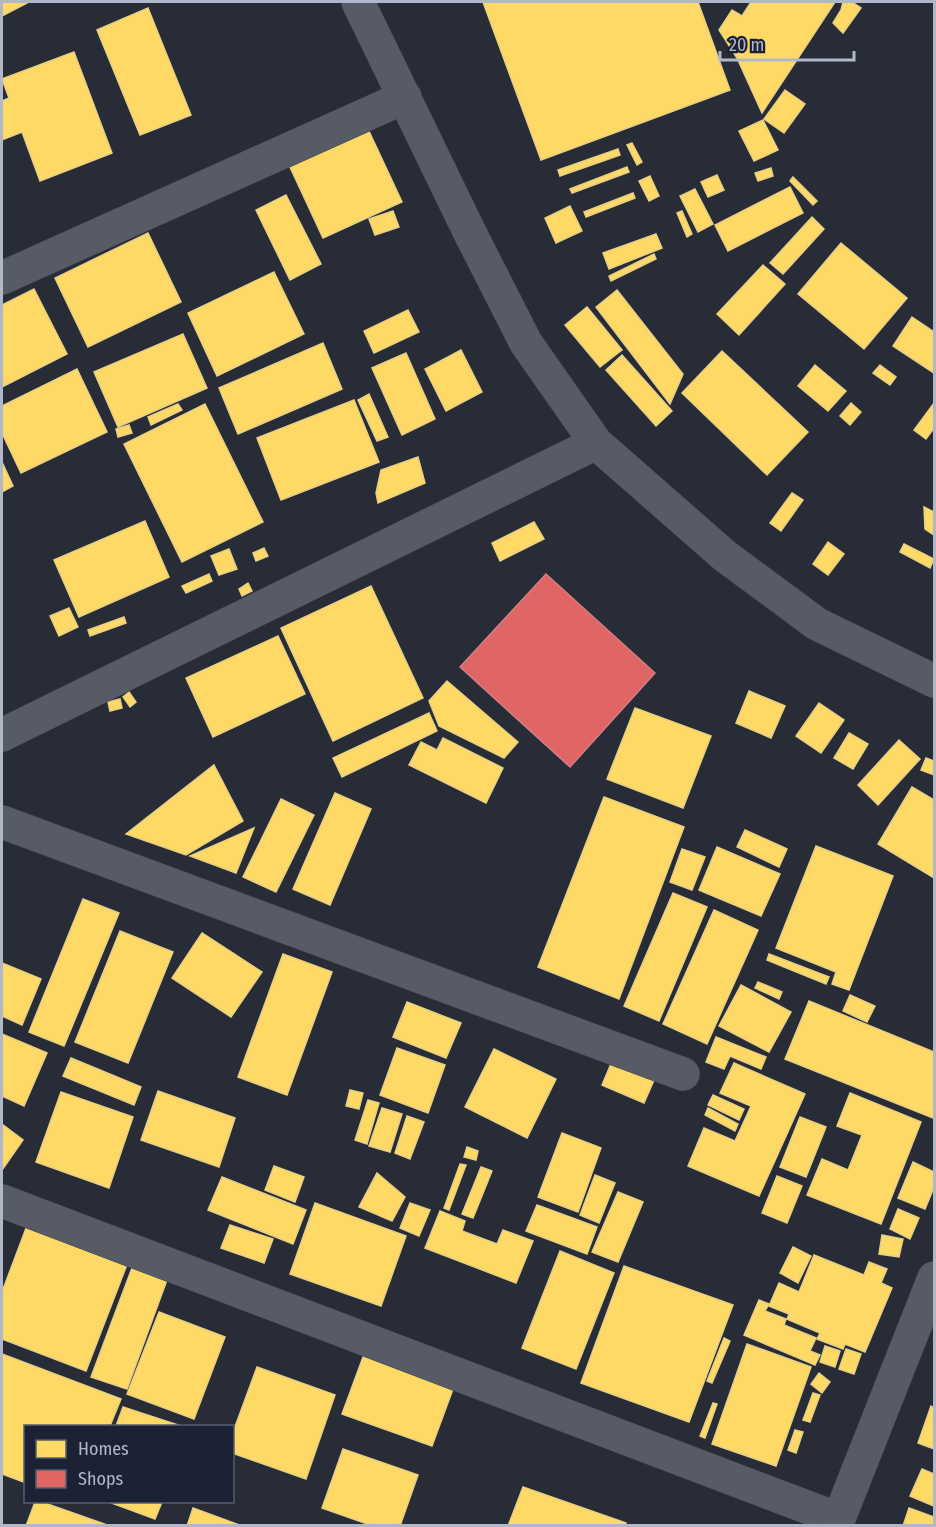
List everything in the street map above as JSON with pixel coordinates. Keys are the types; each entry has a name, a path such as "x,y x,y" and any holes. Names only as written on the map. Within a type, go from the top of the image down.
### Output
{"street":[{"path":"358,2 526,343 596,443 725,556 818,624 934,681"},
{"path":"2,278 405,97"},
{"path":"2,735 596,443"},
{"path":"2,822 683,1074"},
{"path":"2,1202 837,1522 934,1278"}],"building: Homes":[{"path":"2,2 26,2 27,3 2,16"},
{"path":"483,2 698,2 730,90 541,160"},
{"path":"751,2 835,2 762,113 737,58 719,30 732,10 742,16"},
{"path":"843,2 852,2 861,8 843,33 833,23"},
{"path":"148,8 191,115 140,135 97,30"},
{"path":"74,52 112,153 40,181 22,132 2,140 2,101 9,98 2,79"},
{"path":"785,90 805,104 784,133 764,119"},
{"path":"763,120 778,150 754,161 739,131"},
{"path":"368,129 402,202 323,238 290,167"},
{"path":"632,143 642,162 637,165 627,145"},
{"path":"618,149 620,155 560,176 558,170"},
{"path":"627,167 629,172 572,193 570,189"},
{"path":"771,168 773,176 758,181 755,173"},
{"path":"717,175 724,190 708,197 701,182"},
{"path":"650,176 659,196 649,201 639,181"},
{"path":"793,177 817,201 813,205 790,181"},
{"path":"790,187 803,213 728,251 715,225"},
{"path":"695,189 713,224 698,232 680,196"},
{"path":"633,193 635,198 586,217 584,212"},
{"path":"286,195 321,264 290,280 256,210"},
{"path":"570,206 582,231 556,243 545,218"},
{"path":"393,211 399,227 375,235 369,219"},
{"path":"682,211 692,234 687,237 677,213"},
{"path":"812,217 824,229 783,274 770,263"},
{"path":"148,233 181,302 88,347 55,278"},
{"path":"656,234 662,248 609,269 603,253"},
{"path":"841,243 907,298 864,349 798,294"},
{"path":"654,254 656,259 611,281 609,276"},
{"path":"763,265 785,284 739,335 717,314"},
{"path":"274,272 304,334 217,376 188,313"},
{"path":"34,289 67,354 2,387 2,305"},
{"path":"617,290 683,374 670,404 596,307"},
{"path":"587,307 622,350 600,367 565,325"},
{"path":"408,310 419,332 374,353 364,331"},
{"path":"912,317 934,332 934,373 893,346"},
{"path":"183,334 207,388 118,427 94,372"},
{"path":"323,343 342,389 238,434 219,388"},
{"path":"461,350 482,392 446,411 425,369"},
{"path":"722,351 808,432 767,475 682,393"},
{"path":"406,353 435,419 402,435 372,368"},
{"path":"622,355 672,411 656,426 606,370"},
{"path":"815,365 846,391 828,411 798,386"},
{"path":"880,365 896,377 890,385 873,373"},
{"path":"77,369 107,432 21,473 2,433 2,406"},
{"path":"369,394 388,437 377,441 358,400"},
{"path":"354,400 379,462 281,500 257,438"},
{"path":"851,403 861,412 850,425 840,416"},
{"path":"934,403 934,428 926,439 914,430"},
{"path":"178,404 182,410 151,425 148,417"},
{"path":"205,404 263,522 182,562 124,444"},
{"path":"129,425 132,433 118,437 116,429"},
{"path":"418,457 425,483 378,503 376,493 381,470"},
{"path":"2,462 13,486 2,492"},
{"path":"792,493 803,500 781,531 770,523"},
{"path":"924,507 934,512 934,535 925,529"},
{"path":"145,521 169,577 79,617 54,560"},
{"path":"534,522 544,539 500,561 492,543"},
{"path":"828,542 844,554 828,575 813,564"},
{"path":"904,544 934,559 930,568 900,552"},
{"path":"264,548 268,556 256,561 253,553"},
{"path":"229,549 237,569 219,575 211,556"},
{"path":"209,574 212,581 186,593 182,586"},
{"path":"248,583 252,591 242,596 239,589"},
{"path":"371,586 423,698 333,741 281,628"},
{"path":"69,608 78,627 59,636 50,616"},
{"path":"124,617 126,623 90,636 88,630"},
{"path":"278,636 305,694 213,737 186,678"},
{"path":"447,681 518,742 504,758 439,726 429,701"},
{"path":"749,691 785,706 771,738 736,723"},
{"path":"129,692 136,702 130,707 123,697"},
{"path":"120,699 122,708 110,711 108,702"},
{"path":"819,703 844,720 821,753 796,736"},
{"path":"635,708 711,736 683,808 607,779"},
{"path":"429,713 437,731 342,777 333,758"},
{"path":"849,733 868,744 853,769 834,758"},
{"path":"443,738 503,768 486,803 409,765 421,742 437,750"},
{"path":"899,740 920,759 878,805 858,785"},
{"path":"926,758 934,761 934,775 921,770"},
{"path":"214,765 243,821 186,855 126,834"},
{"path":"912,787 934,800 934,878 878,844"},
{"path":"335,793 371,809 330,905 293,889"},
{"path":"604,797 684,827 619,999 538,967"},
{"path":"281,799 314,815 276,892 243,877"},
{"path":"254,828 236,873 190,856"},
{"path":"745,830 787,849 779,867 737,847"},
{"path":"816,846 893,876 849,990 832,984 836,972 776,948"},
{"path":"717,847 780,874 761,916 699,890"},
{"path":"682,849 705,857 692,890 670,882"},
{"path":"673,893 707,907 659,1021 624,1006"},
{"path":"83,899 119,913 64,1046 29,1032"},
{"path":"714,910 758,930 707,1044 663,1024"},
{"path":"120,931 173,952 128,1063 75,1042"},
{"path":"202,933 262,972 231,1017 172,978"},
{"path":"283,954 332,972 287,1095 238,1077"},
{"path":"769,954 829,977 826,984 767,960"},
{"path":"2,963 41,979 22,1025 2,1016"},
{"path":"758,982 782,992 779,999 755,988"},
{"path":"741,985 791,1012 769,1052 719,1026"},
{"path":"850,995 875,1006 867,1022 843,1011"},
{"path":"809,1001 934,1052 933,1118 785,1059"},
{"path":"407,1002 461,1023 446,1058 393,1037"},
{"path":"2,1034 47,1053 24,1106 2,1096"},
{"path":"716,1037 766,1057 761,1069 730,1056 724,1069 706,1062"},
{"path":"397,1048 445,1065 428,1113 380,1095"},
{"path":"494,1049 556,1079 527,1138 465,1107"},
{"path":"71,1058 141,1087 134,1105 63,1076"},
{"path":"613,1059 655,1078 644,1103 602,1085"},
{"path":"734,1063 805,1094 759,1196 688,1166 704,1128 735,1141 751,1106 720,1093"},
{"path":"350,1090 363,1093 359,1109 346,1106"},
{"path":"158,1091 235,1118 219,1167 141,1140"},
{"path":"61,1092 133,1117 109,1188 36,1162"},
{"path":"850,1093 921,1122 881,1224 807,1195 822,1159 848,1170 862,1135 837,1126"},
{"path":"713,1095 744,1109 739,1120 708,1105"},
{"path":"368,1100 379,1103 367,1144 355,1140"},
{"path":"382,1108 402,1114 390,1152 369,1146"},
{"path":"708,1108 738,1124 735,1131 705,1115"},
{"path":"407,1116 424,1122 410,1159 395,1153"},
{"path":"800,1117 826,1127 806,1177 780,1167"},
{"path":"2,1124 23,1140 2,1170"},
{"path":"562,1133 601,1148 578,1212 538,1197"},
{"path":"467,1147 478,1151 476,1160 464,1157"},
{"path":"913,1162 934,1172 934,1187 925,1209 898,1198"},
{"path":"460,1164 466,1165 449,1210 444,1208"},
{"path":"274,1166 304,1177 295,1202 265,1190"},
{"path":"481,1167 492,1171 473,1218 462,1214"},
{"path":"377,1173 405,1197 392,1221 359,1207"},
{"path":"595,1175 615,1183 599,1223 580,1215"},
{"path":"777,1176 802,1186 787,1223 762,1213"},
{"path":"222,1177 306,1210 293,1244 208,1210"},
{"path":"618,1192 643,1202 618,1262 592,1252"},
{"path":"315,1203 406,1236 381,1306 290,1274"},
{"path":"410,1203 430,1210 419,1236 400,1228"},
{"path":"537,1205 597,1227 587,1254 526,1231"},
{"path":"898,1209 919,1218 910,1239 890,1229"},
{"path":"440,1211 465,1221 462,1231 497,1244 503,1230 533,1241 516,1283 425,1248"},
{"path":"28,1223 128,1262 86,1371 2,1339 2,1292"},
{"path":"230,1225 273,1239 264,1263 221,1248"},
{"path":"882,1235 903,1239 899,1257 879,1254"},
{"path":"793,1247 811,1256 798,1283 780,1273"},
{"path":"560,1251 614,1273 576,1369 522,1348"},
{"path":"814,1255 864,1275 869,1262 887,1269 881,1283 892,1288 865,1352 845,1344 843,1349 817,1339 820,1333 787,1319 789,1314 769,1306 779,1283 799,1292"},
{"path":"624,1266 733,1305 689,1422 581,1383"},
{"path":"132,1268 167,1280 127,1389 91,1377"},
{"path":"759,1300 769,1304 765,1311 786,1319 784,1325 816,1338 810,1351 820,1355 815,1365 744,1335"},
{"path":"159,1312 225,1337 194,1419 127,1394"},
{"path":"724,1338 730,1341 712,1383 707,1381"},
{"path":"747,1344 811,1367 776,1466 712,1444"},
{"path":"825,1346 840,1351 835,1367 820,1362"},
{"path":"366,1349 456,1381 432,1446 342,1414"},
{"path":"846,1349 861,1354 854,1374 839,1369"},
{"path":"2,1354 121,1399 110,1425 24,1425 24,1482 2,1474"},
{"path":"257,1367 335,1395 306,1479 234,1454 234,1430"},
{"path":"819,1373 830,1382 822,1393 811,1384"},
{"path":"813,1393 820,1395 810,1422 803,1420"},
{"path":"713,1403 717,1404 705,1438 700,1436"},
{"path":"931,1406 934,1408 934,1449 918,1443"},
{"path":"123,1407 178,1425 116,1425"},
{"path":"795,1430 803,1432 796,1453 788,1450"},
{"path":"343,1449 418,1475 400,1526 373,1526 322,1508"},
{"path":"922,1469 934,1474 934,1506 910,1496"},
{"path":"523,1487 626,1523 625,1526 508,1526"},
{"path":"35,1503 45,1503 110,1526 26,1526"},
{"path":"112,1503 162,1503 155,1519"},
{"path":"193,1508 242,1526 187,1526"},
{"path":"909,1508 934,1517 934,1526 903,1526"}],"building: Shops":[{"path":"546,574 655,673 570,767 460,667"}]}
